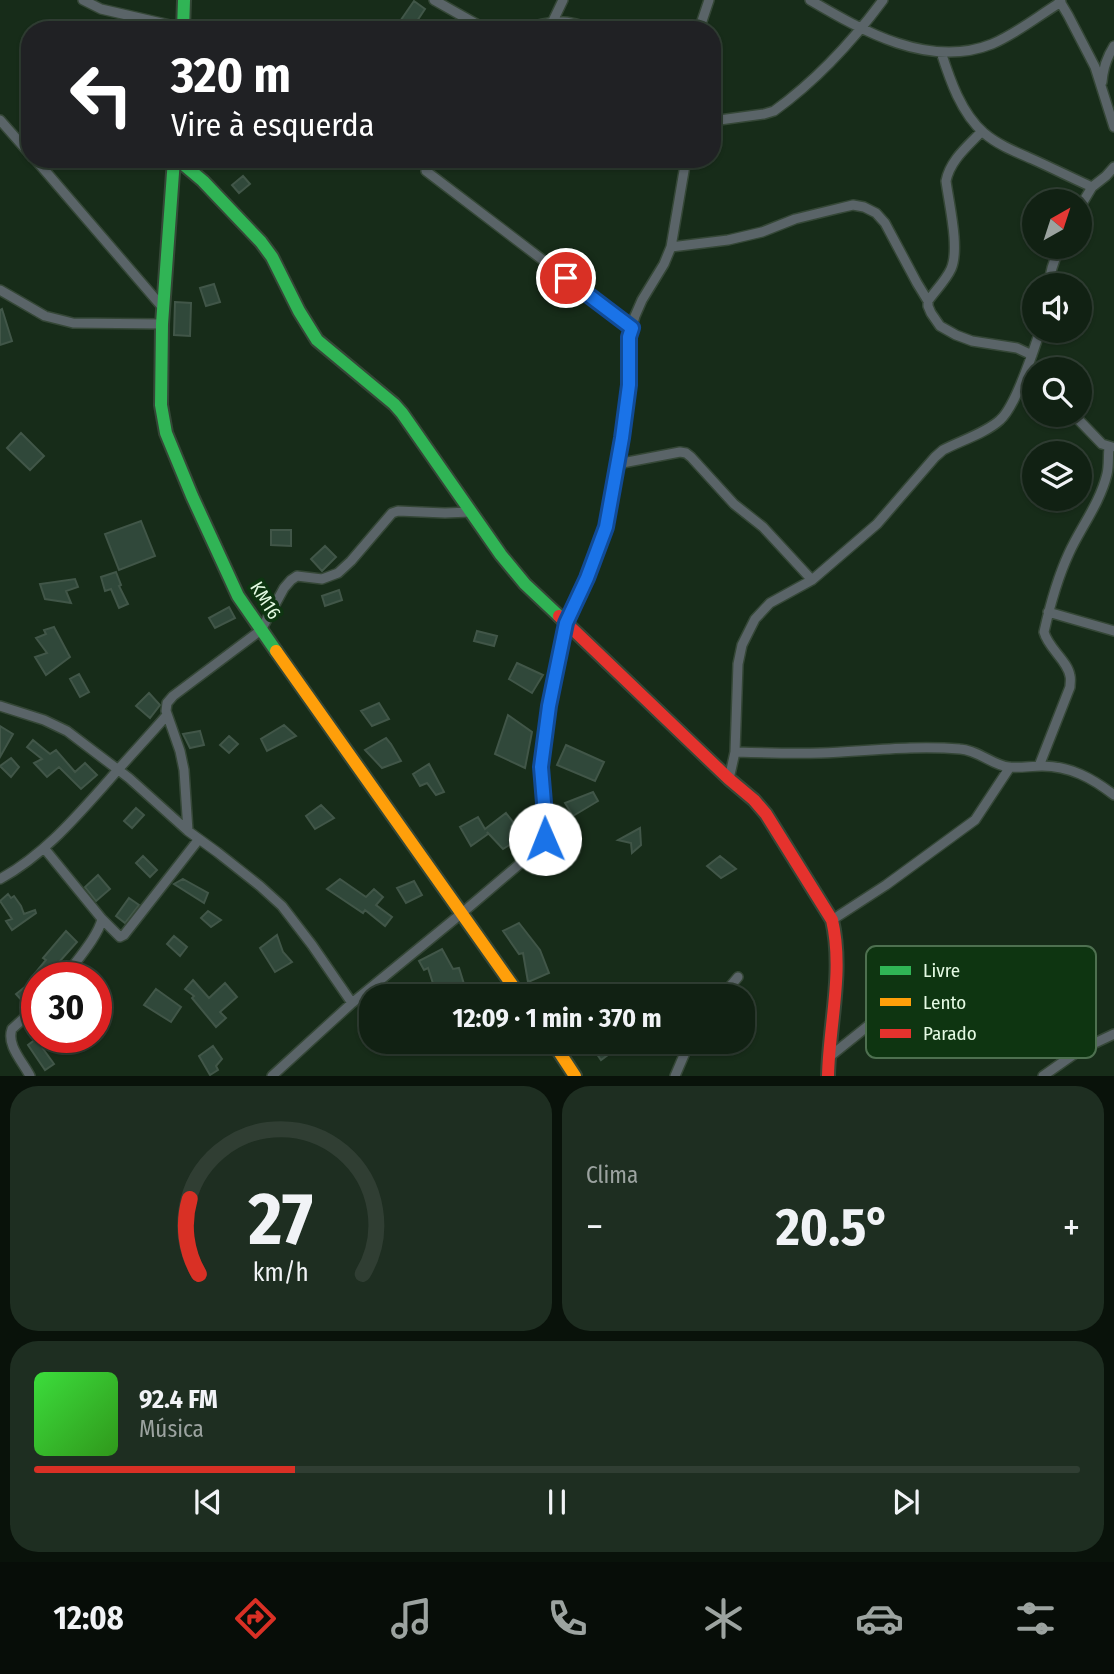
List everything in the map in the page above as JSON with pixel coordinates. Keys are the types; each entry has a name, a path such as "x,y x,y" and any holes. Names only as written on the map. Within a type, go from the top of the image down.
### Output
{"street":[{"path":"83,0 101,9 150,21"},
{"path":"183,21 184,0"},
{"path":"434,0 471,21"},
{"path":"553,21 564,0"},
{"path":"702,21 709,0"},
{"path":"810,0 861,29 911,47 941,52 956,52 990,45 1060,1 1095,67 1114,127"},
{"path":"721,120 774,111 835,58 883,0"},
{"path":"553,21 569,21"},
{"path":"1102,84 1103,71 1114,46"},
{"path":"941,52 948,74 970,117 982,131 1005,147 1092,187 1114,167"},
{"path":"0,120 21,144"},
{"path":"928,301 950,272 954,258 947,173 955,160 982,131"},
{"path":"42,168 164,309"},
{"name":"KM16","path":"175,168 162,324 161,405 166,433 238,596 512,984"},
{"path":"187,168 261,242 272,257 317,340 402,413 500,555 525,584 766,814 832,920 836,936 835,995 828,1076"},
{"path":"272,1076 352,1003 543,844 546,827 541,767 549,706 566,623 606,527 629,385 629,337 642,300 671,247 684,168"},
{"path":"426,172 632,328"},
{"path":"671,247 728,240 836,209 853,205 864,207 876,213 885,223 940,326 972,341 1017,348 1032,355 1036,343"},
{"path":"0,290 45,316 73,323 162,324"},
{"path":"729,779 735,752 738,664 742,645 755,620 770,603 812,580 877,524 943,450 1000,420 1022,386"},
{"path":"1039,766 1070,687 1068,668 1046,639 1044,632 1048,612 1060,573 1095,506 1107,473 1111,447 1097,439 1086,427"},
{"path":"617,464 686,453 734,504 764,527 812,580"},
{"path":"188,831 184,770 166,711 167,703 173,695 261,630 291,580 297,576 322,579 338,573 393,513 470,512"},
{"path":"1048,612 1114,631"},
{"path":"0,706 56,725 118,770 188,831 260,886 282,906 352,1003"},
{"path":"0,878 44,848 69,825 167,715"},
{"path":"735,752 962,749 982,755 1003,766 1055,766 1070,770 1096,781 1114,795"},
{"path":"832,920 886,885 975,820 1010,767"},
{"path":"44,848 120,937 198,839"},
{"path":"75,962 102,919"},
{"path":"732,984 738,977"},
{"path":"21,1021 10,1034 11,1043 30,1076"},
{"path":"828,1058 866,1027"},
{"path":"1096,1041 1114,1034"},
{"path":"561,1054 575,1076"},
{"path":"675,1076 684,1054"},
{"path":"1043,1076 1069,1058"}],"building":[{"path":"414,1 425,9 417,21 400,21"},
{"path":"243,176 250,184 239,193 232,185"},
{"path":"214,284 220,302 206,306 200,288"},
{"path":"175,302 191,303 190,336 174,335"},
{"path":"2,309 12,341 0,345 0,310"},
{"path":"21,433 44,456 30,470 7,448"},
{"path":"141,521 155,556 119,570 105,534"},
{"path":"271,530 291,530 291,546 271,545"},
{"path":"325,546 336,557 322,571 311,559"},
{"path":"116,572 121,585 119,586 128,604 119,608 111,589 105,591 101,577"},
{"path":"75,579 78,587 66,591 71,603 45,599 40,584"},
{"path":"339,590 342,600 325,606 322,596"},
{"path":"229,607 235,618 215,628 209,618"},
{"path":"54,627 70,657 46,675 35,657 47,653 36,638 46,634 44,630"},
{"path":"477,631 497,636 494,646 474,641"},
{"path":"517,663 543,675 532,693 509,679"},
{"path":"79,674 89,692 80,697 70,679"},
{"path":"149,693 160,705 150,718 136,706"},
{"path":"379,703 389,719 372,726 361,711"},
{"path":"508,715 532,732 525,768 495,754"},
{"path":"284,725 296,736 267,751 261,739"},
{"path":"0,726 13,734 0,757"},
{"path":"200,731 204,745 190,748 183,734"},
{"path":"229,736 238,744 229,753 220,745"},
{"path":"386,738 401,761 382,768 365,750"},
{"path":"33,740 50,754 56,750 75,772 85,763 97,775 81,789 59,767 47,777 34,763 42,759 27,747"},
{"path":"566,745 604,762 595,781 557,765"},
{"path":"11,758 19,767 11,777 0,766"},
{"path":"429,764 444,792 436,795 427,783 420,786 413,774"},
{"path":"593,792 598,801 573,816 565,803"},
{"path":"321,805 334,818 315,829 306,816"},
{"path":"136,808 144,815 132,828 124,821"},
{"path":"506,813 524,836 503,849 487,832 488,834 471,846 460,827 478,817 485,829"},
{"path":"640,828 641,845 632,853 631,843 618,840"},
{"path":"143,856 157,870 150,877 136,863"},
{"path":"720,856 736,869 721,878 707,866"},
{"path":"98,875 110,889 96,901 85,887"},
{"path":"183,879 208,893 204,903 174,884"},
{"path":"340,879 366,897 374,889 383,897 376,905 392,917 385,926 365,910 363,913 327,889"},
{"path":"414,881 422,895 406,903 397,888"},
{"path":"8,894 11,898 14,896 24,914 35,910 36,913 12,930 6,921 12,919 0,901"},
{"path":"129,898 139,905 125,923 116,916"},
{"path":"208,911 221,920 211,927 201,918"},
{"path":"519,923 540,950 549,973 528,982 523,953 519,954 503,931"},
{"path":"66,931 77,942 59,962 44,962 46,960 43,958"},
{"path":"277,935 283,952 292,962 275,972 260,948"},
{"path":"174,936 187,947 180,956 167,944"},
{"path":"442,949 453,969 459,968 464,984 433,984 428,968 424,970 419,961"},
{"path":"193,980 209,998 225,983 237,997 220,1012 226,1018 216,1027 192,998 194,996 185,989"},
{"path":"156,989 181,1007 171,1022 144,1005"},
{"path":"213,1046 222,1059 216,1066 218,1070 210,1075 199,1056"},
{"path":"33,1053 46,1053 54,1064 45,1070"},
{"path":"597,1054 609,1054 601,1060"}],"traffic: fast":[{"path":"183,21 184,0"},
{"path":"173,168 162,324 161,405 166,433 238,596 276,651"},
{"path":"188,168 261,242 272,257 317,340 402,413 501,555 525,584 559,616"}],"traffic: slow":[{"path":"276,651 512,984"},
{"path":"561,1054 575,1076"}],"traffic: jam":[{"path":"559,616 754,800 766,814 832,920 837,959 828,1076"}],"route":[{"path":"545,839 541,767 549,706 566,623 606,527 629,385 629,337 632,328 566,278"}]}
